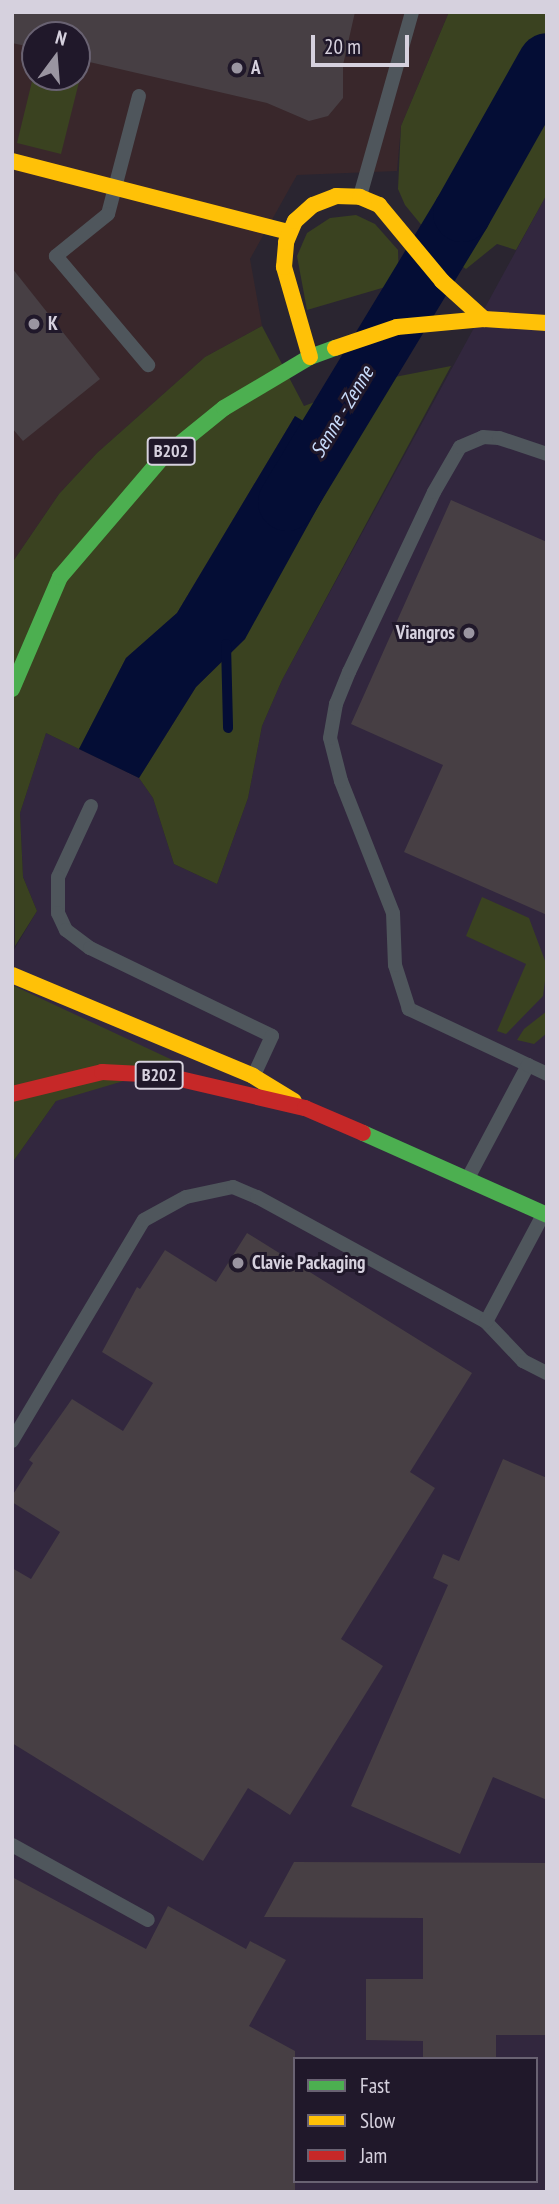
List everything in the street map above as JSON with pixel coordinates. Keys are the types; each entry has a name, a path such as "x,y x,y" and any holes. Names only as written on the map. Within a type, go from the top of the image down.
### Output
{"main road":[{"path":"12,161 289,232"},
{"path":"310,357 284,267 289,232 313,205 336,196 360,197 379,205 442,281 484,320"},
{"name":"B202","path":"12,689 23,655 60,577 113,510 162,459 225,408 310,357 397,327 484,320 547,323"},
{"path":"12,975 253,1076 305,1108 545,1215"},
{"name":"B202","path":"12,1094 35,1084 102,1072 163,1075 305,1108"}],"lane":[{"path":"360,197 386,117 412,12"},
{"path":"139,96 108,214 56,256 148,365"},
{"path":"547,454 499,438 482,437 460,447 434,492 349,672 336,704 330,738 341,780 393,913 397,978 409,1009 425,1020 547,1074"},
{"path":"91,806 58,877 58,913 66,930 90,948 272,1036 253,1076"},
{"path":"467,1180 528,1065"},
{"path":"12,1441 145,1220 186,1197 233,1188 257,1196 486,1322 523,1361 547,1373"},
{"path":"486,1322 545,1215"},
{"path":"12,1845 148,1920"}],"shaded area":[{"path":"12,12 449,12 401,126 397,171 297,175 250,259 262,326 205,357 97,453 59,494 12,563"},
{"path":"547,194 547,2192 12,2192 12,1163 56,1101 12,985 12,953 37,911 23,877 20,813 46,733 139,778 153,798 174,864 217,884 248,798 262,726 282,680"}],"green space":[{"path":"449,12 547,12 547,194 516,250 497,244 466,269 446,255 405,205 398,189 401,126"},
{"path":"30,91 77,91 61,154 17,143"},
{"path":"356,215 375,224 398,250 399,283 307,310 297,256 307,233 330,218"},
{"path":"262,326 304,406 369,382 451,366 282,680 262,726 248,798 217,884 174,864 153,798 139,778 196,687 245,639 295,416 177,613 126,658 79,749 46,733 20,813 23,877 37,911 15,946 12,563 59,494 97,453 205,357"},
{"path":"482,897 529,918 547,966 543,996 506,1034 497,1031 526,964 466,936"},
{"path":"12,985 181,1064 56,1101 12,1163"},
{"path":"547,1011 547,1033 534,1044 517,1040 524,1029"}],"water":[{"path":"295,416 350,449 245,639 196,687 139,778 79,749 126,658 177,613"}],"building":[{"name":"A","path":"12,12 355,12 343,65 343,98 328,116 309,121 267,103 91,62 91,21 21,21 21,45 12,43"},
{"name":"K","path":"12,268 100,379 23,441 12,428"},
{"name":"Viangros","path":"451,500 547,542 547,915 404,852 443,765 351,724"},
{"path":"247,1233 472,1373 410,1472 435,1488 341,1639 383,1666 290,1815 248,1788 203,1861 12,1743 12,1568 31,1579 60,1532 12,1502 12,1496 33,1463 29,1460 72,1399 123,1431 153,1383 102,1352 137,1287 140,1289 165,1250 216,1282"},
{"path":"503,1459 547,1478 547,1800 493,1777 460,1854 351,1806 448,1585 433,1578 443,1554 459,1561"},
{"path":"294,1862 547,1863 547,2035 496,2035 496,2057 423,2057 423,2041 366,2040 366,1979 423,1979 423,1918 264,1917"},
{"path":"12,1877 146,1949 168,1906 246,1949 250,1941 286,1960 249,2026 295,2051 295,2192 12,2192"}],"waterway":[{"name":"Senne - Zenne","path":"287,502 462,213 547,62"},
{"path":"226,644 228,728"}],"traffic: fast":[{"path":"12,689 60,577 161,459 224,408 310,357 335,348"},
{"path":"363,1133 547,1215"}],"traffic: slow":[{"path":"12,161 289,232"},
{"path":"310,357 284,267 286,242 295,221 313,205 336,196 360,197 379,205 442,281 484,319"},
{"path":"335,348 397,327 484,319 547,323"},
{"path":"12,975 253,1076 294,1101"}],"traffic: jam":[{"path":"12,1094 102,1072 163,1075 305,1108 363,1133"}],"place":[{"name":"A","path":"237,68"},
{"name":"K","path":"34,324"},
{"name":"Viangros","path":"469,633"},
{"name":"Clavie Packaging","path":"238,1263"}]}
